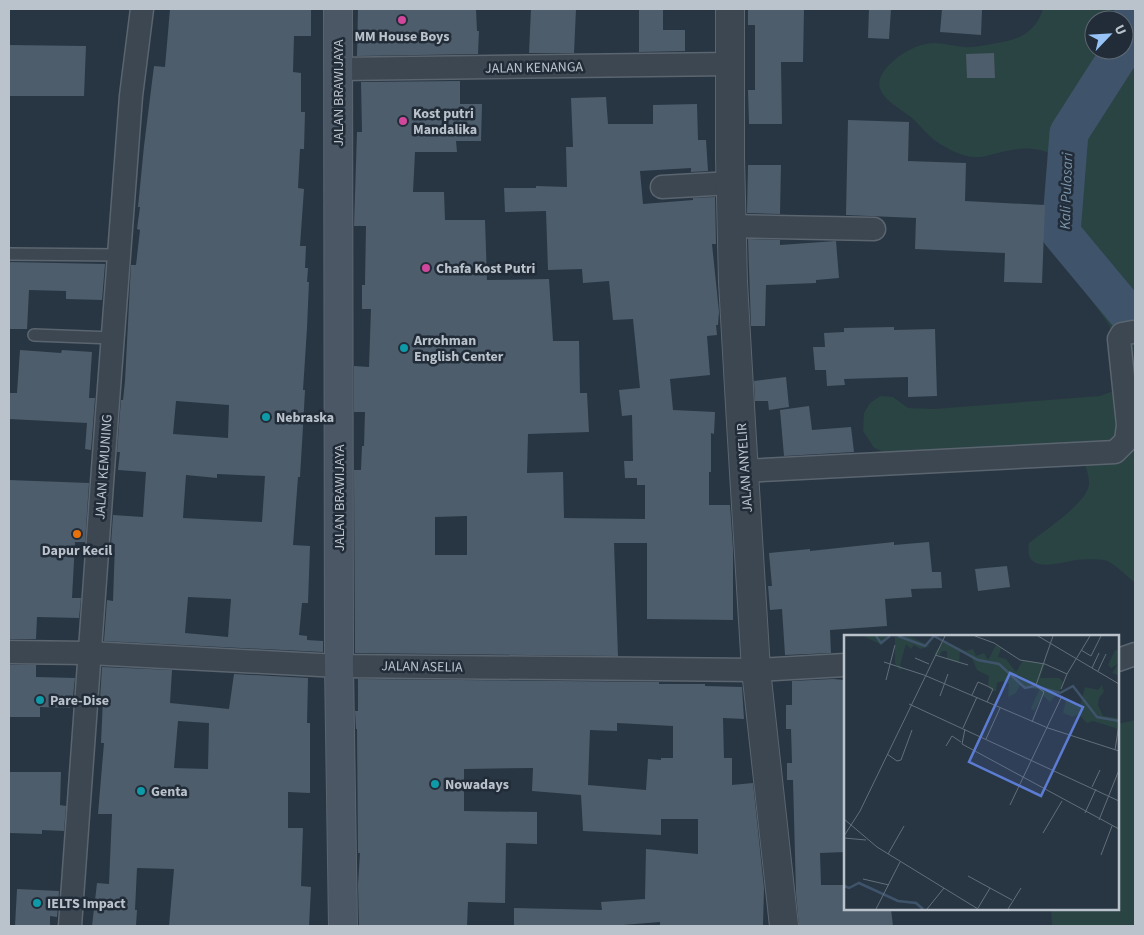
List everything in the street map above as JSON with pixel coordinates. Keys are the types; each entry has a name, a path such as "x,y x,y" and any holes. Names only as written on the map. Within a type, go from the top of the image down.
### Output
{"main road":[{"name":"JALAN BRAWIJAYA","path":"338,9 339,666 342,926"}],"street":[{"name":"JALAN KEMUNING","path":"70,926 131,96 142,9"},
{"name":"JALAN ANYELIR","path":"730,9 733,282 744,471 756,670 784,926"},
{"name":"JALAN KENANGA","path":"338,69 730,64"},
{"path":"662,187 731,183"},
{"path":"732,226 874,229"},
{"path":"744,471 1115,452 1126,441 1128,425 1120,339 1122,334 1134,332"},
{"name":"JALAN ASELIA","path":"9,652 89,653 339,666 756,670 844,665"},
{"path":"1119,660 1135,654"}],"lane":[{"path":"9,254 119,255"},
{"path":"34,336 112,338"}],"green space":[{"path":"1043,9 1135,9 1135,583 1108,561 1104,560 1080,560 1044,565 1031,560 1029,543 1074,507 1087,490 1089,483 1088,475 1079,453 887,453 874,448 863,431 864,413 870,403 880,396 893,397 908,408 934,409 1100,396 1116,390 1116,341 1108,323 1088,296 1080,281 1061,233 1066,162 1041,150 1033,149 1017,149 979,157 966,156 955,152 933,139 912,118 884,96 880,89 879,82 882,73 894,60 911,49 931,43 969,47 1005,42 1021,36 1034,26"},
{"path":"1135,720 1135,926 1052,926 1051,910 1119,910 1119,724"}],"building":[{"path":"170,9 311,9 311,36 294,36 293,72 301,73 301,112 305,112 304,149 300,149 298,188 304,189 300,246 306,246 305,268 308,268 307,282 309,282 300,477 298,477 293,545 310,546 308,603 302,603 299,635 307,636 307,640 323,641 323,652 104,641 107,600 113,601 115,544 111,544 113,515 143,517 146,472 118,470 120,452 117,452 121,400 123,400 125,381 131,265 136,265 140,230 137,229 140,207 138,207 144,146 154,66 165,67","holes":["176,401 229,405 228,438 173,434","217,474 265,476 262,522 183,518 186,475 217,478","188,597 231,599 228,637 185,633"]},
{"path":"358,9 476,9 477,31 479,31 478,54 357,56"},
{"path":"531,9 576,9 574,53 529,53"},
{"path":"639,9 663,9 663,30 685,30 685,51 639,52"},
{"path":"748,9 804,9 803,62 781,62 782,124 749,124 748,90 755,90 755,25 748,25"},
{"path":"869,9 891,9 889,39 868,38"},
{"path":"942,9 982,9 981,35 940,32"},
{"path":"9,45 86,46 84,96 9,96"},
{"path":"994,53 995,78 967,78 966,54"},
{"path":"460,81 460,104 482,104 481,141 456,141 457,152 415,152 413,192 444,192 445,220 485,220 487,280 549,279 553,341 579,341 580,393 587,393 589,432 528,434 527,473 563,472 564,518 645,519 645,485 637,485 637,478 625,478 624,461 633,461 632,415 622,416 619,390 640,388 633,319 613,320 609,281 583,283 582,269 548,270 546,211 505,212 504,188 567,187 566,147 573,147 571,98 606,97 608,124 653,124 653,105 697,104 698,140 706,140 708,171 691,172 691,168 640,171 643,204 715,197 716,244 712,244 719,312 718,325 716,325 717,335 707,336 710,375 670,379 673,410 715,412 714,434 711,433 709,505 730,505 733,549 733,620 647,619 647,543 614,543 618,656 355,653 354,470 361,470 365,412 354,412 354,366 369,367 371,309 362,309 362,285 365,285 366,226 354,226 357,132 362,132 361,82","holes":["467,516 467,555 435,555 435,517"]},
{"path":"848,120 909,122 908,161 966,163 965,201 1045,205 1042,283 1004,282 1005,253 915,249 916,218 846,215"},
{"path":"748,165 781,165 780,214 747,213"},
{"path":"748,239 780,240 780,245 836,241 839,278 816,280 816,283 766,285 765,326 751,326"},
{"path":"9,262 105,264 102,300 66,299 66,291 29,290 27,329 9,329"},
{"path":"894,327 894,330 935,329 937,396 908,397 908,377 844,379 845,385 827,386 826,370 815,370 813,347 825,347 824,333 844,332 844,328"},
{"path":"20,350 61,353 62,350 92,352 89,398 95,398 91,450 85,449 87,423 9,419 9,393 17,393"},
{"path":"786,377 789,407 769,410 768,401 755,401 754,381"},
{"path":"809,406 812,430 851,427 854,452 784,456 780,410"},
{"path":"9,480 89,483 85,542 75,542 72,598 81,598 79,618 37,617 36,639 9,639"},
{"path":"894,542 894,545 929,542 932,572 941,572 942,588 911,589 912,597 885,599 887,626 830,630 831,653 785,655 782,609 770,610 768,586 772,586 769,553 810,549 810,551"},
{"path":"1007,566 1010,587 978,591 975,569"},
{"path":"9,665 36,665 36,677 75,678 70,708 40,707 40,717 9,717"},
{"path":"102,667 172,670 170,703 229,709 234,674 308,678 307,723 310,723 310,793 288,792 288,828 303,828 301,886 311,887 309,926 169,926 174,869 137,868 136,926 92,926 97,883 109,884 112,814 98,814 104,743 101,743 103,699 100,699","holes":["178,721 209,723 208,769 174,768"]},
{"path":"358,679 659,682 659,684 705,684 705,686 742,687 744,719 723,718 724,758 732,758 732,785 753,783 764,888 763,926 660,926 660,922 623,926 514,926 514,908 602,910 601,902 645,899 646,849 698,854 698,819 661,819 661,835 583,831 581,795 532,791 533,768 464,769 464,811 537,812 537,844 506,843 505,903 468,902 467,926 359,926 358,885 360,853 358,853 357,729 355,711 358,711","holes":["617,723 673,726 673,758 661,758 661,760 648,759 646,790 588,785 590,730 617,731"]},
{"path":"844,680 844,852 820,853 821,885 844,885 844,910 891,910 893,926 799,926 796,893 793,780 787,780 787,763 792,763 791,729 786,729 786,705 792,705 792,681"},
{"path":"9,772 61,772 60,805 66,806 64,831 42,830 42,834 9,833"},
{"name":"IELTS Impact","path":"17,889 59,891 57,917 50,916 50,926 15,926"}],"waterway":[{"name":"Kali Pulosari","path":"1116,60 1069,133 1061,233 1135,322"}],"place":[{"name":"MM House Boys","path":"402,20"},
{"name":"Kost putri Mandalika","path":"403,121"},
{"name":"Chafa Kost Putri","path":"426,268"},
{"name":"Arrohman English Center","path":"404,348"},
{"name":"Nebraska","path":"266,417"},
{"name":"Dapur Kecil","path":"77,534"},
{"name":"Pare-Dise","path":"40,700"},
{"name":"Nowadays","path":"435,784"},
{"name":"Genta","path":"141,791"},
{"name":"IELTS Impact","path":"37,903"}]}
